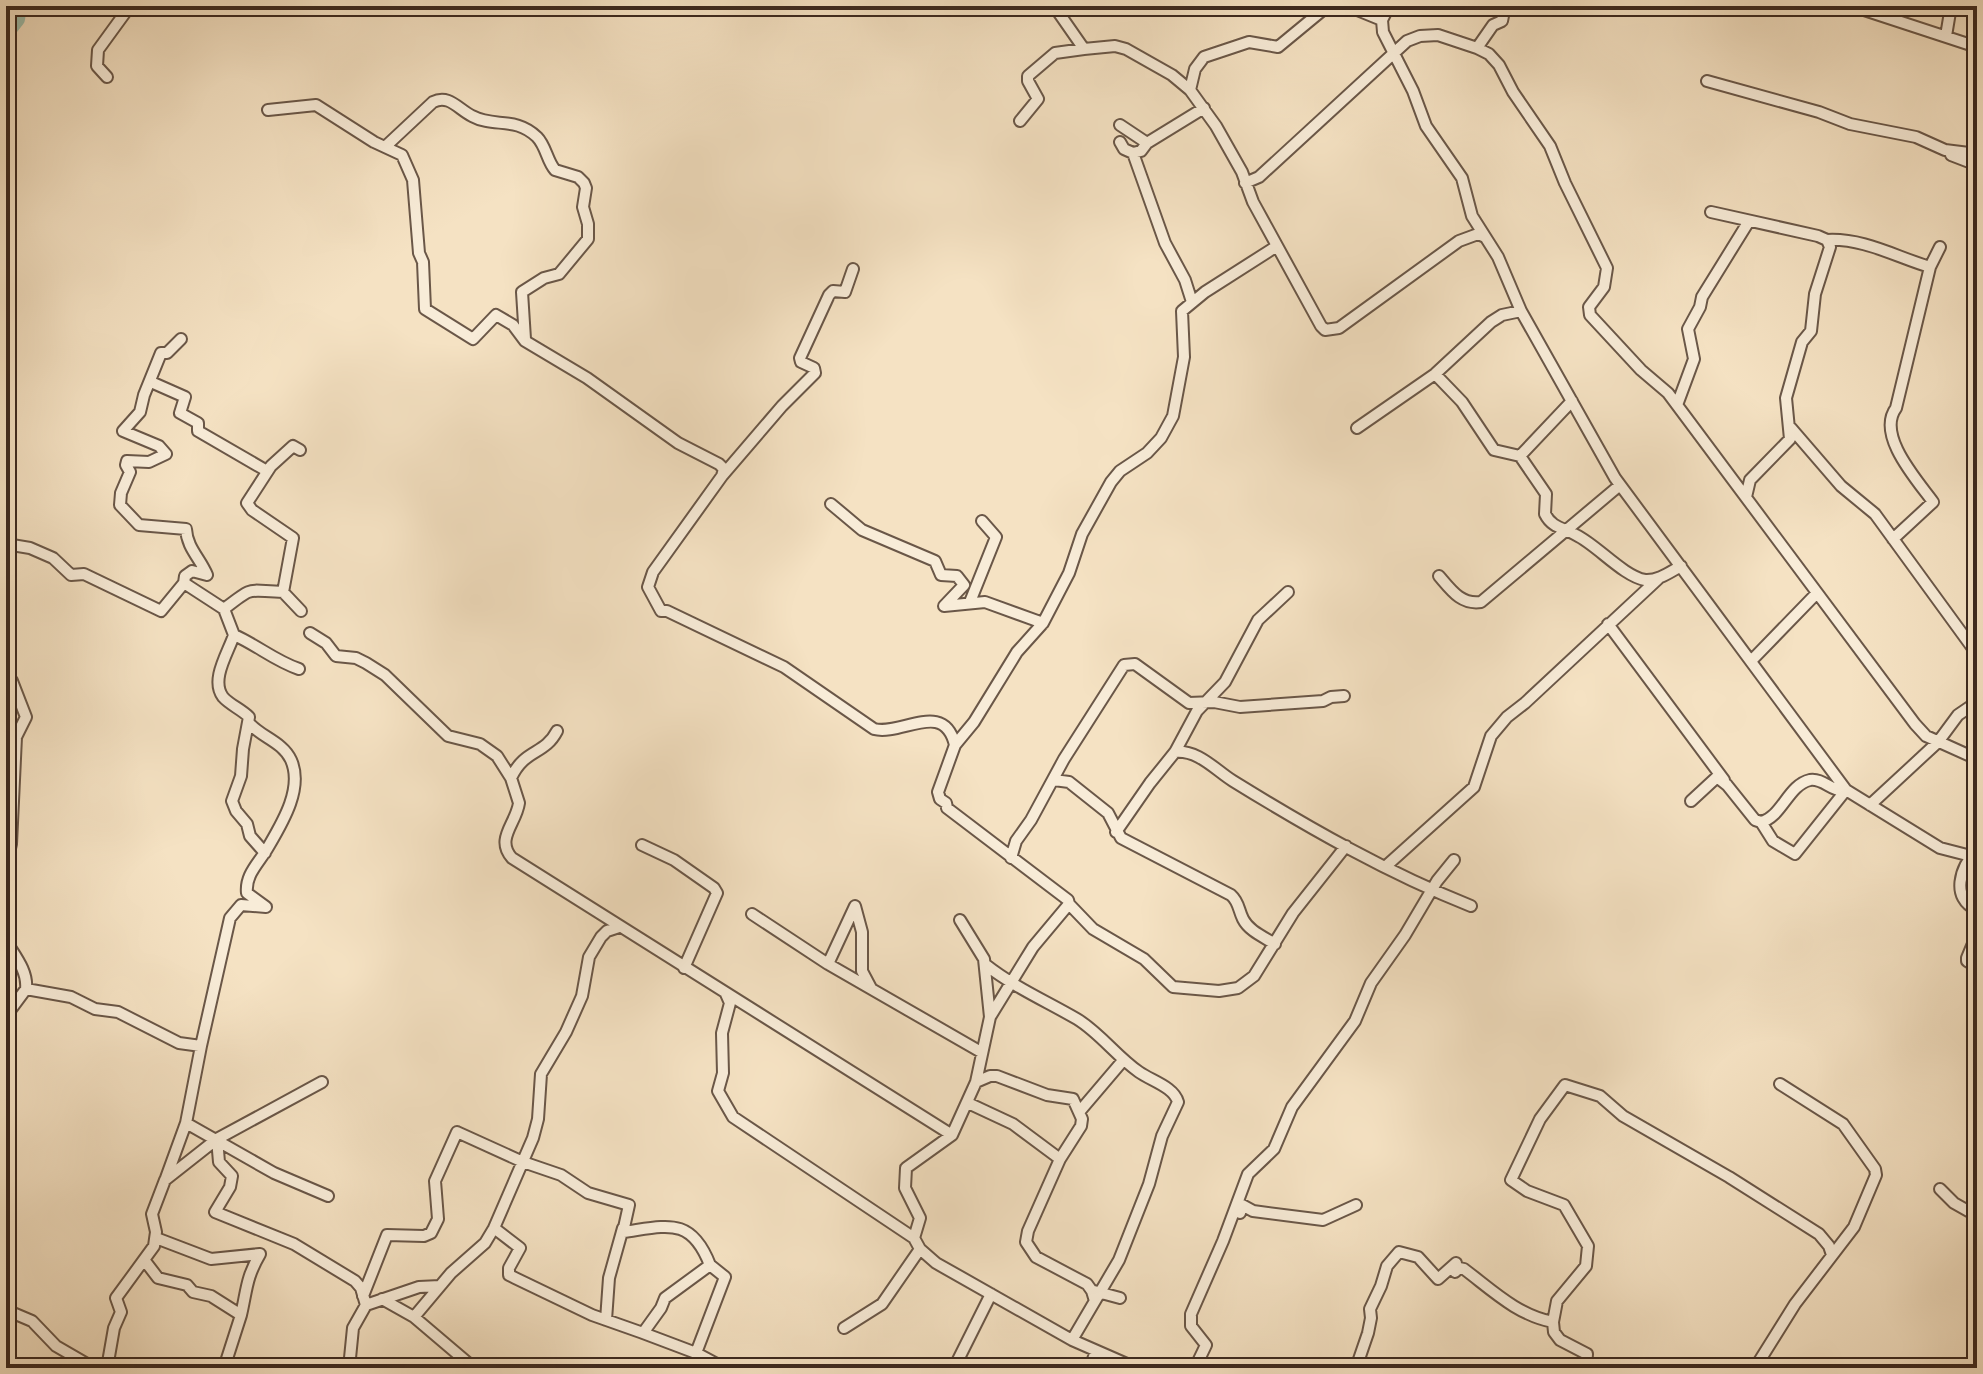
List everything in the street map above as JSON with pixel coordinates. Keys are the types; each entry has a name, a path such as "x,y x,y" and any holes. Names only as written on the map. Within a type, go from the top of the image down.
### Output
{"street":[{"path":"107,77 97,66 98,50 130,6"},
{"path":"1054,6 1084,49"},
{"path":"1389,6 1382,20 1383,32 1413,91 1426,126 1462,178 1472,216 1498,257 1521,311 1620,485 1846,790 1940,848 1974,853 1961,876 1960,888 1967,904 1977,910"},
{"path":"1477,48 1493,25 1502,21 1505,6"},
{"path":"1852,6 1977,47"},
{"path":"1946,36 1951,6"},
{"path":"1190,90 1195,69 1204,57 1249,42 1278,47 1324,9 1355,9 1382,20"},
{"path":"1245,183 1259,177 1407,41 1420,36 1438,35 1489,54 1550,146 1607,268 1604,287 1589,307 1590,315 1677,405 1915,724 1926,736 1977,759"},
{"path":"1020,121 1038,99 1028,76 1055,53 1115,46 1172,75 1190,90 1204,108 1242,172 1277,246 1321,326 1332,330 1459,241 1478,234 1485,237"},
{"path":"1707,81 1819,112 1850,124 1916,137 1945,150 1977,154"},
{"path":"386,146 440,98 475,118 518,124 527,129 540,140 555,170 578,177 584,183 583,207 588,239 559,274 544,278 522,292 525,341"},
{"path":"268,110 316,105 357,128 374,142 402,155 413,180 425,309 473,339 496,315 513,325 525,341 587,378 678,443 719,464 724,469 722,476"},
{"path":"1120,142 1124,149 1133,153 1141,151 1147,143 1204,108"},
{"path":"1120,125 1147,143"},
{"path":"1916,137 1918,144 1924,147 1977,165"},
{"path":"1133,153 1165,243 1185,280 1192,302"},
{"path":"1711,212 1827,240 1843,239 1876,246 1930,267"},
{"path":"1677,405 1694,359 1688,329 1702,297 1749,221"},
{"path":"1746,497 1750,480 1790,439 1786,398 1802,342 1811,331 1815,294 1830,247 1827,240"},
{"path":"1277,246 1182,311 1184,357 1173,416 1161,438 1147,453 1120,471 1111,482 1082,534 1069,573 1043,623 1017,652 974,722 955,745 938,792 947,808 1068,900 1093,929 1144,959 1173,987 1219,991 1238,988 1254,976 1293,913 1346,846"},
{"path":"1893,539 1933,502 1907,468 1891,432 1892,413 1896,408 1930,267 1940,247"},
{"path":"853,269 845,292 833,291 829,295 800,358 801,362 814,368 815,373 722,476 653,572 648,587 661,611 667,611 784,667 874,729 884,732 911,723 933,722 946,726 952,732 955,745"},
{"path":"1357,428 1435,374 1491,322 1502,315 1521,311"},
{"path":"6,544 30,548 53,558 71,575 84,574 161,611 184,583 185,576 192,571 207,575 202,562 187,543 186,529 139,525 120,505 121,493 130,472 127,461 149,462 166,454 159,446 123,431 140,412 161,353 167,353 181,339"},
{"path":"1435,374 1462,402 1494,450 1520,456 1546,494 1544,508 1548,520 1576,534 1634,575 1646,580 1658,579"},
{"path":"151,382 185,397 180,413 198,423 198,431 267,471"},
{"path":"1520,456 1572,401"},
{"path":"1789,426 1841,486 1875,514 1977,654"},
{"path":"283,592 293,538 252,510 247,503 267,471 293,446 300,450"},
{"path":"1439,576 1457,597 1472,603 1481,602 1620,485"},
{"path":"831,504 862,530 935,561 941,575 957,576 964,585 944,606 970,602 997,605 1043,623"},
{"path":"970,602 996,537 982,521"},
{"path":"1385,867 1474,787 1491,736 1507,717 1658,579 1681,566"},
{"path":"184,583 224,609 234,635 219,673 219,689 225,699 249,717 249,723 241,776 232,801 247,824 250,836 265,853"},
{"path":"224,609 241,593 254,589 283,592 301,611"},
{"path":"1116,832 1175,752 1204,703 1225,682 1258,620 1288,592"},
{"path":"1752,660 1816,594"},
{"path":"1608,624 1727,785 1755,820 1761,822 1773,841 1795,854 1846,790"},
{"path":"310,633 326,643 336,656 356,658 385,675 448,736 480,744 497,756 511,778 519,803 505,840 506,851 512,858 952,1135"},
{"path":"234,635 253,643 279,662 299,669"},
{"path":"1011,858 1016,841 1064,759 1124,665 1135,664 1189,703 1240,707 1323,701 1344,696"},
{"path":"6,673 26,717 16,737 11,844 6,866"},
{"path":"1870,805 1938,742 1958,715 1977,702"},
{"path":"107,1368 114,1328 121,1312 116,1298 145,1261 156,1238 152,1214 186,1123 230,918 241,905 266,907 247,893 246,883 265,853 293,794 291,760 276,743 249,723"},
{"path":"511,778 520,761 550,743 557,731"},
{"path":"1175,752 1197,754 1237,783 1346,846 1431,890 1471,906"},
{"path":"1691,801 1717,777 1727,785"},
{"path":"1054,780 1069,782 1108,813 1121,838 1231,895 1237,900 1244,921 1252,930 1275,944"},
{"path":"1761,822 1771,818 1806,781 1821,781 1839,791 1846,790"},
{"path":"642,845 674,860 717,893 684,968"},
{"path":"1195,1368 1206,1345 1191,1326 1191,1314 1248,1174 1274,1149 1292,1107 1355,1021 1371,983 1454,860"},
{"path":"990,1017 1033,947 1069,904"},
{"path":"828,964 855,906 862,932 862,971 871,988"},
{"path":"752,914 828,964 981,1052"},
{"path":"960,920 986,965 1011,985 1077,1020 1134,1068 1176,1096 1178,1102 1162,1136 1149,1184 1119,1260 1096,1294 1072,1340"},
{"path":"414,1317 465,1259 485,1243 494,1228 538,1119 541,1074 566,1032 582,996 594,948 607,931 619,927"},
{"path":"1977,934 1967,958 1977,967"},
{"path":"6,941 27,982 26,989 6,1016"},
{"path":"914,1238 920,1218 905,1188 906,1168 952,1135 968,1103 976,1082 990,1017 986,965"},
{"path":"26,989 71,997 95,1009 118,1012 179,1043 201,1046"},
{"path":"726,994 730,1003 722,1033 723,1073 718,1091 733,1117 914,1238 920,1249 936,1263 1072,1340 1136,1368"},
{"path":"1080,1111 1120,1064"},
{"path":"976,1082 997,1076 1047,1095 1073,1099 1080,1111 1081,1126 1060,1159 1026,1242 1036,1257 1078,1278 1096,1294 1120,1298"},
{"path":"165,1180 217,1139 322,1082"},
{"path":"1755,1368 1795,1304 1858,1219 1876,1175 1875,1169 1843,1124 1780,1084"},
{"path":"1586,1368 1587,1354 1560,1340 1554,1332 1553,1322 1557,1301 1586,1266 1588,1246 1564,1205 1527,1191 1511,1180 1540,1119 1565,1085 1600,1096 1623,1116 1793,1218 1825,1240 1832,1255"},
{"path":"968,1103 1013,1124 1060,1159"},
{"path":"186,1123 274,1173 328,1196"},
{"path":"349,1368 353,1328 387,1235 424,1236 431,1233 438,1219 435,1181 457,1132 523,1162 561,1175 588,1193 629,1205"},
{"path":"217,1139 219,1162 232,1176 230,1187 215,1212 294,1244 355,1281 361,1288 364,1301"},
{"path":"1940,1189 1954,1203 1977,1216"},
{"path":"629,1205 623,1232 674,1226 686,1229 703,1248 710,1265 725,1277 696,1353"},
{"path":"606,1320 609,1278 629,1205"},
{"path":"1223,1241 1234,1231 1242,1205 1253,1211 1323,1220 1356,1205"},
{"path":"494,1228 520,1248 509,1268 509,1275 568,1305 696,1353 724,1368"},
{"path":"156,1238 211,1259 260,1254 247,1277 248,1288 224,1368"},
{"path":"844,1328 882,1304 920,1249"},
{"path":"1356,1368 1365,1346 1370,1309 1387,1266 1399,1252 1418,1257 1438,1279 1456,1263 1455,1272 1459,1268 1464,1269 1516,1309 1553,1322"},
{"path":"145,1261 158,1278 187,1285 193,1292 211,1296 241,1315"},
{"path":"643,1333 665,1298 710,1265"},
{"path":"364,1301 382,1299 419,1287 440,1286"},
{"path":"954,1368 991,1294"},
{"path":"382,1299 414,1317 474,1368"},
{"path":"6,1310 32,1321 56,1346 94,1368"},
{"path":"1090,1368 1096,1351"}],"waterway":[{"path":"6,33 17,19 19,6"}]}
